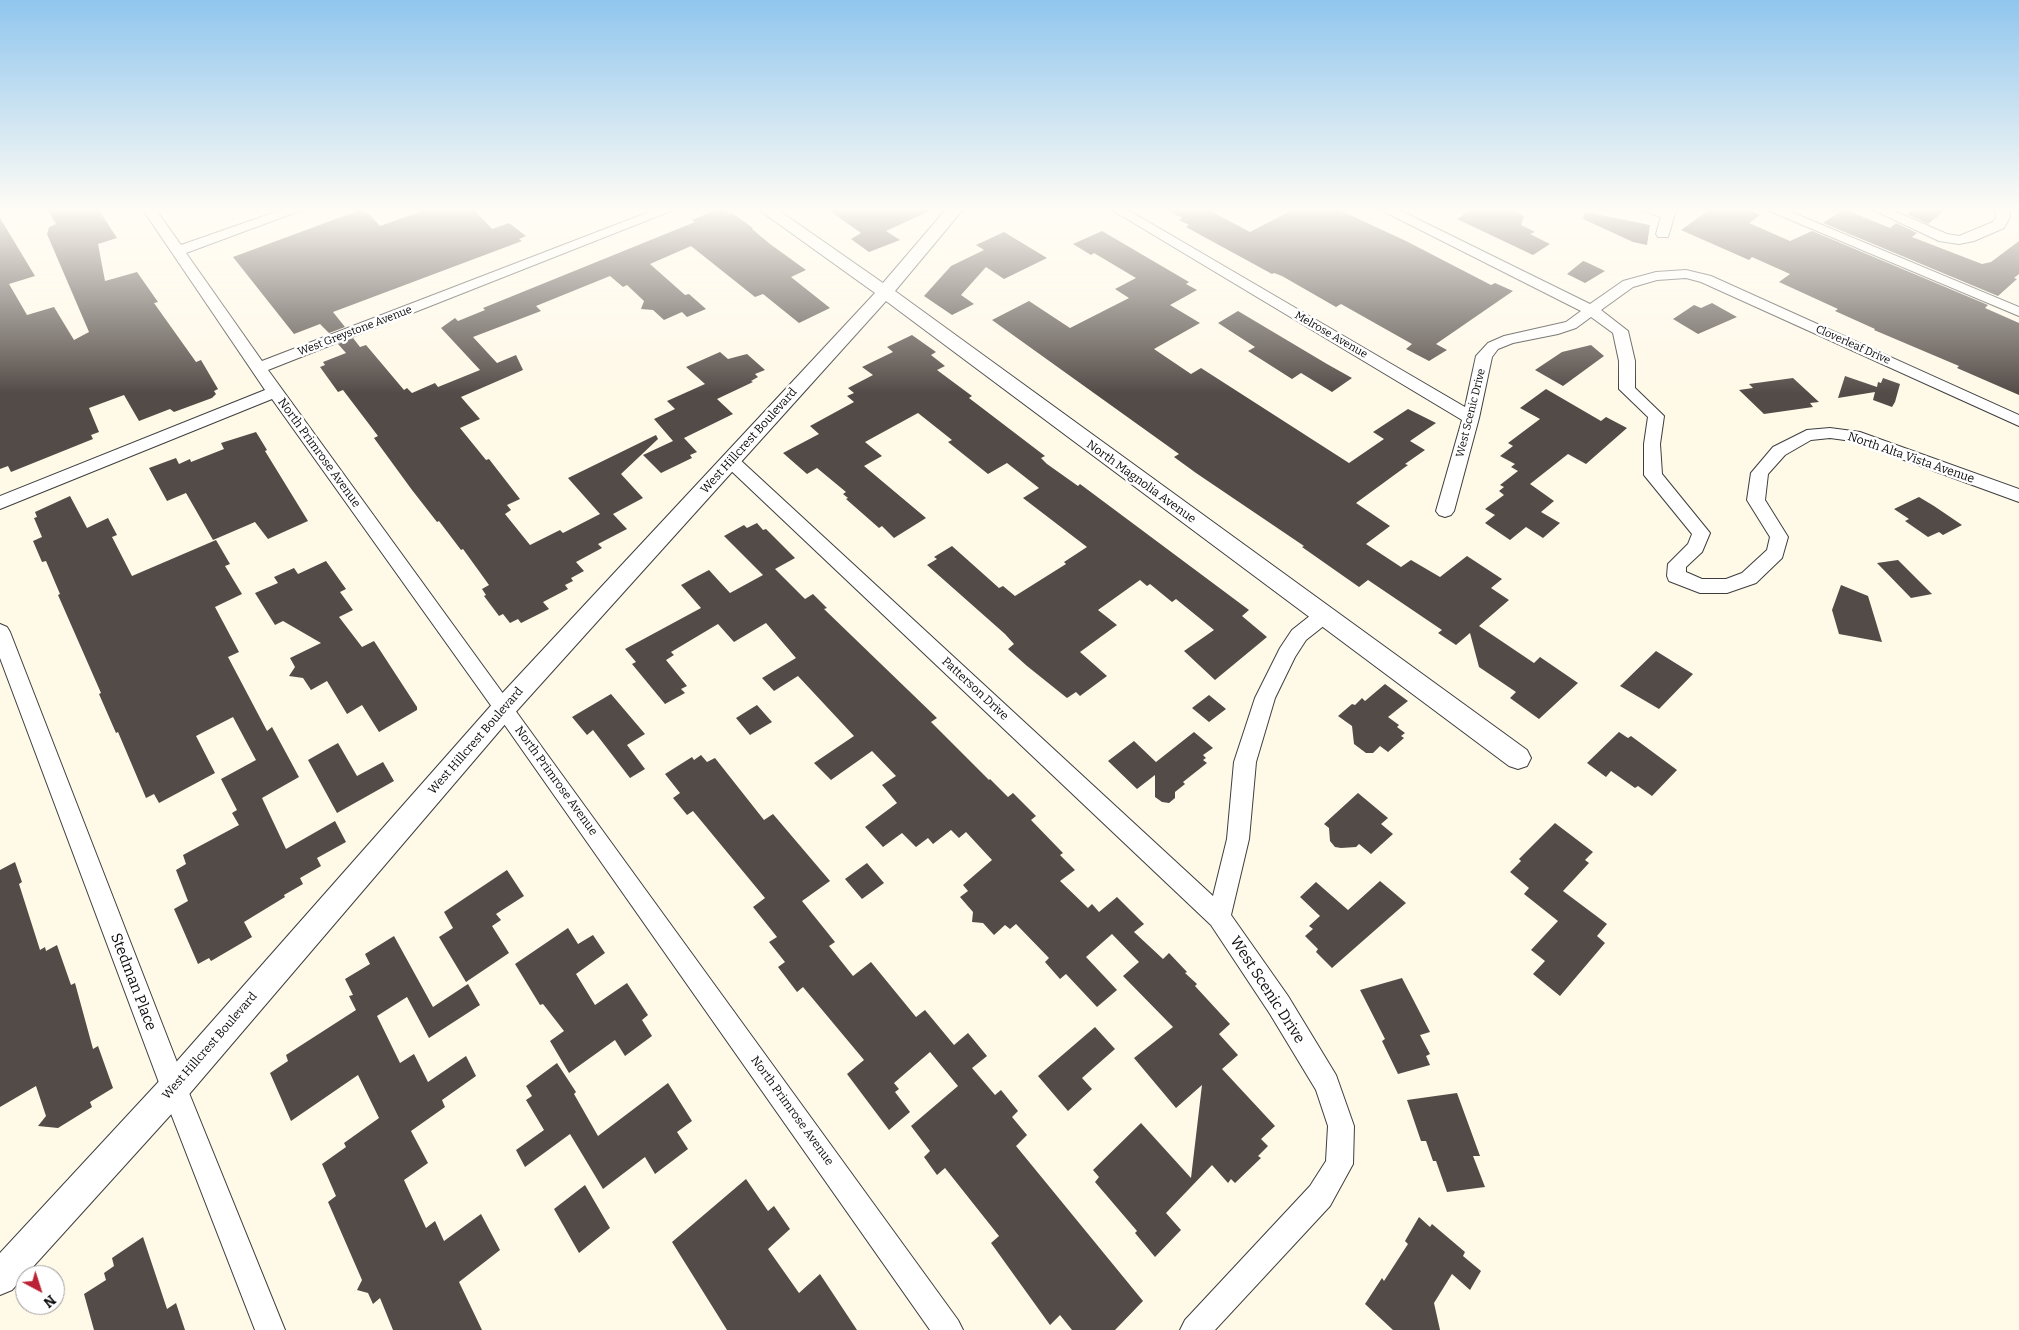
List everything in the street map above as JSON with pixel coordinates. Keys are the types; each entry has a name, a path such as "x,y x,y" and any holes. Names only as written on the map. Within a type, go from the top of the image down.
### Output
{"street":[{"name":"North Primrose Avenue","path":"191,269 260,368 274,392 504,708 948,1330"},
{"name":"West Greystone Avenue","path":"260,368 517,269"},
{"name":"North Magnolia Avenue","path":"851,269 1518,758"},
{"name":"West Hillcrest Boulevard","path":"0,1278 174,1088 504,708 732,461 905,269"},
{"name":"Melrose Avenue","path":"1217,269 1471,418"},
{"name":"North Alta Vista Avenue","path":"1506,269 1592,311 1620,331 1627,361 1626,389 1656,416 1652,444 1653,475 1701,532 1696,547 1677,564 1676,576 1700,586 1727,586 1749,578 1775,553 1779,537 1756,500 1760,473 1779,451 1807,435 1830,433 1854,436 2019,496"},
{"path":"1919,269 2019,312"},
{"name":"West Scenic Drive","path":"1445,512 1471,418 1484,356 1493,346 1509,339 1553,331 1571,325 1628,284 1656,276 1686,274"},
{"name":"Cloverleaf Drive","path":"1686,274 1706,279 2019,421"},
{"path":"0,503 274,392"},
{"name":"Patterson Drive","path":"732,461 1219,917"},
{"path":"1219,917 1238,839 1245,762 1265,698 1287,653 1299,635 1323,616"},
{"name":"Stedman Place","path":"0,632 174,1088 270,1330"},
{"name":"West Scenic Drive","path":"1195,1330 1320,1196 1338,1164 1340,1145 1341,1126 1327,1084 1279,1005 1219,917"}],"building":[{"path":"0,269 31,269 35,276 9,284 27,315 54,307 74,340 89,332 62,269 103,269 105,281 137,272 158,302 154,303 196,362 201,360 218,389 214,391 216,394 212,398 174,412 170,409 139,421 124,395 89,408 99,432 91,435 93,439 11,472 8,466 0,469"},
{"path":"243,269 447,269 333,312 345,327 329,333 320,324 294,334"},
{"path":"579,269 656,269 685,295 689,294 706,309 687,317 682,312 664,320 653,310 641,309 644,301 627,285 623,287 610,276 536,306 541,311 473,337 497,363 516,355 523,370 461,397 480,419 460,428 486,460 489,459 520,499 507,505 511,510 505,514 530,545 560,530 563,533 600,514 568,478 656,435 658,439 621,474 643,498 613,514 627,529 598,544 602,548 576,562 584,571 571,578 573,581 565,585 568,589 543,602 549,609 521,623 518,619 510,623 503,614 499,616 484,596 486,595 482,589 489,585 463,549 461,550 412,490 374,438 378,436 343,390 338,392 320,367 325,365 323,362 346,353 338,344 353,338 360,347 366,345 404,390 407,388 412,393 435,383 438,387 480,370 441,328 455,318 458,321 485,310 483,308"},
{"path":"720,269 805,269 806,270 791,277 830,308 799,323 763,294 755,297"},
{"path":"948,269 984,269 961,295 974,304 952,315 924,296"},
{"path":"989,269 1024,269 1004,279"},
{"path":"1121,269 1167,269 1189,282 1186,284 1197,290 1170,305 1200,323 1154,349 1191,374 1201,368 1349,463 1384,439 1373,432 1408,409 1436,423 1410,441 1425,450 1405,464 1408,465 1356,503 1390,526 1366,544 1401,567 1411,560 1440,577 1467,556 1502,579 1491,588 1509,600 1479,626 1534,663 1540,657 1578,683 1539,719 1510,698 1516,692 1479,667 1470,633 1456,645 1438,633 1442,630 1368,580 1359,587 1302,547 1304,546 1174,457 1179,454 992,320 1029,301 1070,328 1129,298 1115,289 1136,278"},
{"path":"1263,269 1460,269 1491,285 1495,283 1513,291 1436,344 1447,350 1429,361 1406,349 1412,344 1341,304 1336,307 1282,276 1272,274"},
{"path":"1573,269 1601,269 1605,271 1585,283 1567,274"},
{"path":"1779,269 1903,269 1988,305 1985,308 2019,323 2019,395 1957,368 1959,366 1874,330 1835,311 1838,309 1779,282 1790,274"},
{"path":"1933,269 2019,269 2019,274 2014,278 2017,279 1998,296"},
{"path":"1712,303 1737,317 1698,334 1673,319 1694,305 1701,308"},
{"path":"1238,311 1352,378 1332,392 1301,373 1292,379 1248,351 1255,347 1218,323"},
{"path":"912,335 936,352 931,355 945,366 937,370 972,396 969,398 1045,456 1041,458 1047,464 1078,486 1080,484 1249,610 1242,616 1267,637 1215,680 1184,651 1214,630 1176,599 1172,602 1150,584 1147,586 1140,580 1098,610 1117,625 1080,652 1107,676 1080,696 1076,692 1067,698 1027,666 1008,649 1014,644 1005,634 927,565 937,559 934,557 952,546 999,588 1003,586 1015,596 1066,564 1064,562 1087,547 1023,498 1039,488 1007,463 988,474 948,442 952,440 918,413 865,442 882,456 864,466 926,518 894,538 882,526 879,528 846,499 848,498 843,494 846,492 817,468 807,474 783,453 819,434 810,426 854,402 847,396 854,393 848,388 873,375 862,367 893,352 887,347"},
{"path":"1591,345 1604,356 1563,386 1535,370 1562,352"},
{"path":"720,352 728,359 747,354 765,370 755,374 758,377 751,381 753,382 717,399 733,414 684,438 697,452 690,455 692,458 661,473 643,455 673,441 654,419 675,409 667,401 705,384 686,367"},
{"path":"1845,376 1877,387 1878,382 1881,383 1883,378 1900,384 1895,402 1892,407 1873,400 1875,392 1838,398"},
{"path":"1793,378 1819,402 1810,403 1813,407 1764,414 1739,390 1753,388 1749,384"},
{"path":"1546,389 1601,421 1606,417 1627,428 1586,464 1568,454 1530,484 1554,501 1541,512 1560,523 1543,538 1526,527 1510,540 1485,523 1495,515 1485,509 1504,495 1499,491 1504,487 1500,485 1518,471 1511,467 1515,464 1500,456 1513,446 1508,443 1540,419 1520,408"},
{"path":"256,432 267,450 265,451 308,521 268,539 255,522 213,540 186,493 167,501 149,468 176,458 179,464 190,459 191,462 224,449 221,443"},
{"path":"70,496 87,528 108,518 117,535 112,537 132,576 216,540 230,564 225,566 242,594 215,607 239,652 228,657 267,731 272,727 299,777 262,798 286,849 335,821 346,842 317,858 321,866 300,878 303,884 244,922 252,937 211,961 209,958 198,964 174,909 188,901 176,870 186,864 183,855 239,825 232,813 237,810 221,779 256,760 233,717 196,736 215,773 159,803 154,794 146,798 118,732 116,733 99,694 101,693 58,595 60,594 46,561 42,562 33,541 42,537 34,518 37,517 35,512"},
{"path":"1919,497 1962,525 1943,535 1939,532 1928,537 1905,521 1909,519 1894,509"},
{"path":"757,523 763,530 766,529 795,558 775,569 805,599 813,594 827,608 824,609 937,718 931,722 989,780 1008,797 1013,793 1036,816 1031,820 1063,853 1060,855 1075,870 1060,881 1088,908 1092,904 1099,912 1117,897 1144,924 1134,932 1163,959 1169,953 1187,972 1185,973 1197,984 1195,986 1230,1024 1219,1034 1238,1055 1222,1069 1275,1126 1261,1139 1268,1146 1258,1156 1261,1158 1235,1183 1231,1179 1228,1183 1212,1165 1166,1213 1181,1230 1155,1257 1135,1233 1137,1231 1095,1182 1099,1177 1093,1170 1141,1123 1191,1178 1202,1085 1176,1108 1134,1058 1173,1027 1123,976 1139,962 1112,934 1086,957 1117,990 1097,1007 1066,974 1060,979 1045,962 1049,958 1016,924 1010,929 1005,925 994,935 983,923 972,922 973,912 960,897 968,891 963,885 992,860 966,832 959,838 951,830 933,844 928,838 916,847 902,833 883,847 865,827 897,803 882,785 896,776 872,751 831,780 814,763 854,736 798,676 774,691 762,678 796,658 766,623 734,642 718,624 671,652 674,655 666,660 687,686 681,689 685,693 665,704 632,664 636,662 625,649 701,608 681,585 709,570 730,593 763,575 724,536 744,525 747,528"},
{"path":"1898,560 1932,594 1911,598 1877,563"},
{"path":"326,561 346,589 340,592 353,610 339,617 362,647 374,641 417,707 417,710 379,732 362,705 347,714 327,681 311,690 303,678 289,676 295,667 290,658 321,643 283,621 275,625 255,593 278,583 274,577 294,568 298,574"},
{"path":"1841,585 1868,596 1882,642 1839,634 1832,610"},
{"path":"1656,651 1693,674 1659,709 1620,686"},
{"path":"1385,684 1408,701 1388,717 1399,725 1397,727 1405,733 1401,736 1404,738 1388,752 1380,746 1373,753 1366,753 1354,744 1352,726 1338,716 1362,698 1365,701"},
{"path":"611,694 645,734 627,745 645,769 630,778 593,730 587,735 572,717"},
{"path":"1209,695 1226,709 1209,722 1192,708"},
{"path":"757,705 772,722 750,735 736,718"},
{"path":"1194,732 1213,748 1203,755 1206,758 1203,760 1207,763 1183,782 1185,784 1175,792 1175,798 1169,803 1162,802 1155,797 1155,775 1137,789 1108,761 1134,741 1156,762"},
{"path":"1619,732 1628,738 1631,736 1677,770 1652,796 1638,786 1635,788 1611,771 1606,777 1587,763"},
{"path":"338,743 357,776 383,762 394,781 337,813 308,760"},
{"path":"701,755 707,762 715,758 764,820 773,814 830,881 802,901 835,942 829,946 853,976 871,962 916,1017 925,1010 954,1045 968,1033 987,1056 972,1068 995,1095 1001,1090 1018,1111 1012,1117 1027,1135 1016,1146 1143,1301 1115,1330 1072,1330 1060,1315 1050,1325 991,1243 999,1236 945,1168 937,1175 924,1157 930,1151 911,1126 958,1086 930,1052 894,1083 899,1089 895,1092 910,1112 889,1130 847,1074 864,1060 803,987 797,992 778,967 785,962 769,942 777,937 753,907 765,898 693,811 687,815 673,798 680,793 665,774 692,757 694,760"},
{"path":"1358,793 1388,818 1381,824 1393,834 1371,854 1359,844 1356,847 1335,847 1330,841 1329,828 1324,824"},
{"path":"1555,823 1593,852 1585,860 1589,863 1563,891 1607,924 1597,936 1605,943 1560,996 1533,974 1545,961 1531,950 1558,921 1524,894 1529,888 1510,872 1521,861 1519,859"},
{"path":"15,862 22,882 19,884 40,950 45,947 46,951 57,945 71,985 75,983 93,1049 98,1046 113,1088 90,1102 92,1107 58,1128 38,1126 46,1116 36,1086 0,1107 0,870"},
{"path":"867,863 884,883 862,899 845,879"},
{"path":"507,870 524,896 496,914 501,920 492,926 509,953 466,982 439,937 453,928 444,912"},
{"path":"1380,881 1406,903 1332,968 1316,952 1318,949 1305,936 1313,929 1309,926 1320,916 1300,897 1316,882 1348,910"},
{"path":"568,928 578,944 593,935 605,953 576,974 595,1005 627,983 648,1015 642,1020 652,1036 625,1056 615,1040 569,1073 550,1041 564,1031 543,1004 540,1005 515,964"},
{"path":"394,936 433,1007 468,984 480,1005 429,1038 407,997 377,1016 400,1063 414,1054 428,1082 466,1056 476,1076 442,1100 445,1107 411,1131 428,1163 404,1180 426,1228 435,1221 444,1241 481,1214 500,1250 459,1282 482,1330 393,1330 380,1298 373,1304 368,1293 357,1290 362,1280 328,1202 336,1196 322,1164 346,1147 344,1143 379,1118 358,1075 291,1121 270,1073 288,1061 286,1055 356,1010 349,996 353,995 345,979 370,964 365,954"},
{"path":"1402,978 1430,1032 1420,1035 1430,1054 1426,1056 1430,1065 1398,1074 1382,1041 1385,1039 1360,990"},
{"path":"1095,1027 1115,1049 1082,1078 1092,1089 1068,1111 1038,1076"},
{"path":"557,1063 576,1092 574,1094 598,1136 668,1083 692,1121 677,1132 688,1149 655,1174 645,1157 603,1189 570,1134 525,1167 516,1150 544,1130 526,1100 532,1096 526,1086"},
{"path":"1457,1093 1480,1156 1473,1156 1485,1187 1447,1192 1436,1161 1433,1161 1426,1141 1421,1141 1407,1100"},
{"path":"746,1179 768,1211 774,1206 790,1229 768,1249 799,1293 820,1274 857,1330 727,1330 672,1242"},
{"path":"585,1185 610,1228 579,1253 554,1209"},
{"path":"1419,1217 1430,1227 1432,1224 1465,1252 1463,1256 1481,1271 1470,1290 1452,1274 1434,1303 1440,1330 1393,1330 1365,1304 1382,1278 1384,1281 1408,1244 1405,1241"},
{"path":"143,1237 167,1309 176,1303 185,1330 94,1330 84,1294 106,1280 104,1273 114,1266 112,1258"}]}
